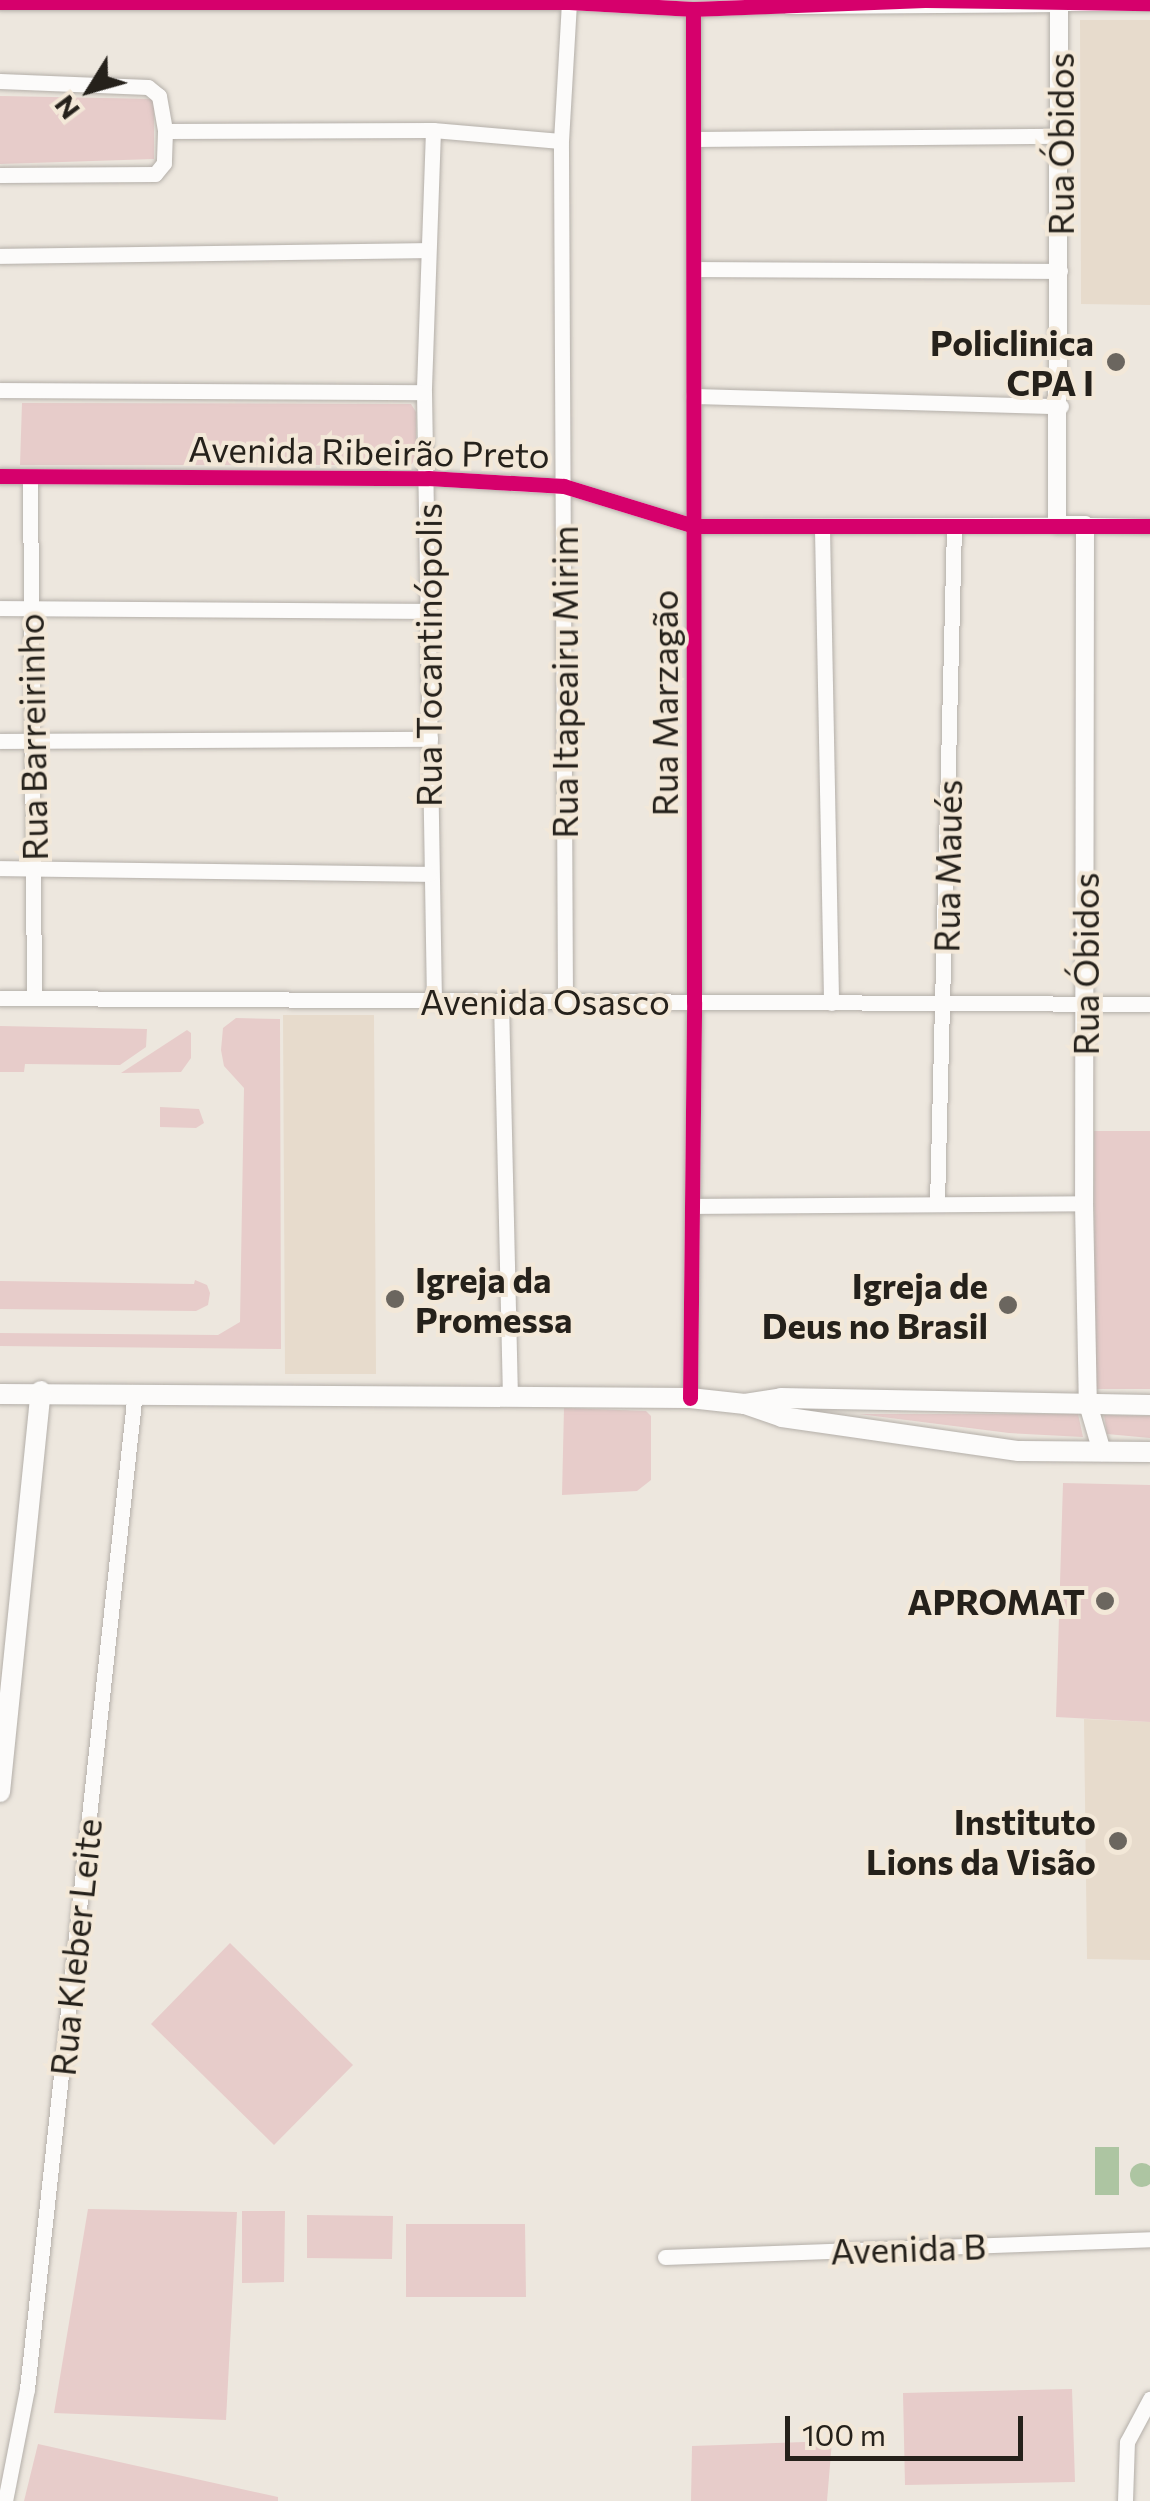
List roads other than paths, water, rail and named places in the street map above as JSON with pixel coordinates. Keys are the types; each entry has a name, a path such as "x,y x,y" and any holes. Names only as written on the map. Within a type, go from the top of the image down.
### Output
{"main road":[{"path":"0,1792 10,1604 41,1391"},
{"path":"0,1394 41,1391 690,1398 746,1404 782,1418 919,1434 1019,1451 1150,1452"},
{"path":"746,1404 781,1398 1150,1405"},
{"path":"919,1434 936,1399"}],"street":[{"path":"0,2 569,2 693,9 789,2 925,0 1150,4"},
{"name":"Rua Itapeairu Mirim","path":"565,1001 561,141 569,2"},
{"name":"Rua Óbidos","path":"1058,525 1060,3"},
{"name":"Rua Marzagão","path":"690,1398 694,1002 693,9"},
{"path":"0,81 148,87 160,96 165,131 164,164 155,174 0,175"},
{"path":"165,131 433,130 561,141"},
{"name":"Rua Tocantinópolis","path":"433,130 424,392 434,1000"},
{"path":"694,138 1060,136"},
{"path":"0,256 426,250"},
{"path":"694,269 1060,271"},
{"path":"0,390 424,392"},
{"path":"694,396 1061,406"},
{"name":"Avenida Ribeirão Preto","path":"0,476 428,478 564,486 694,526 1150,526"},
{"name":"Rua Barreirinho","path":"30,476 34,998"},
{"name":"Rua Óbidos","path":"1085,525 1084,1203 1088,1404 1102,1452"},
{"path":"822,529 830,1003"},
{"name":"Rua Maués","path":"937,1204 954,529"},
{"path":"0,608 429,612"},
{"path":"0,741 430,739"},
{"path":"0,868 429,874"},
{"name":"Avenida Osasco","path":"0,998 1150,1004"},
{"path":"502,1001 510,1396"},
{"path":"692,1206 1084,1203"},
{"name":"Rua Kleber Leite","path":"5,2501 28,2389 135,1392"},
{"name":"Avenida B","path":"665,2257 1150,2238"},
{"path":"1124,2501 1126,2442 1150,2398"}],"place":[{"name":"Policlinica CPA I","path":"1116,362"},
{"name":"Igreja da Promessa","path":"395,1299"},
{"name":"Igreja de Deus no Brasil","path":"1008,1305"},
{"name":"APROMAT","path":"1105,1601"},
{"name":"Instituto Lions da Visão","path":"1118,1841"}]}
